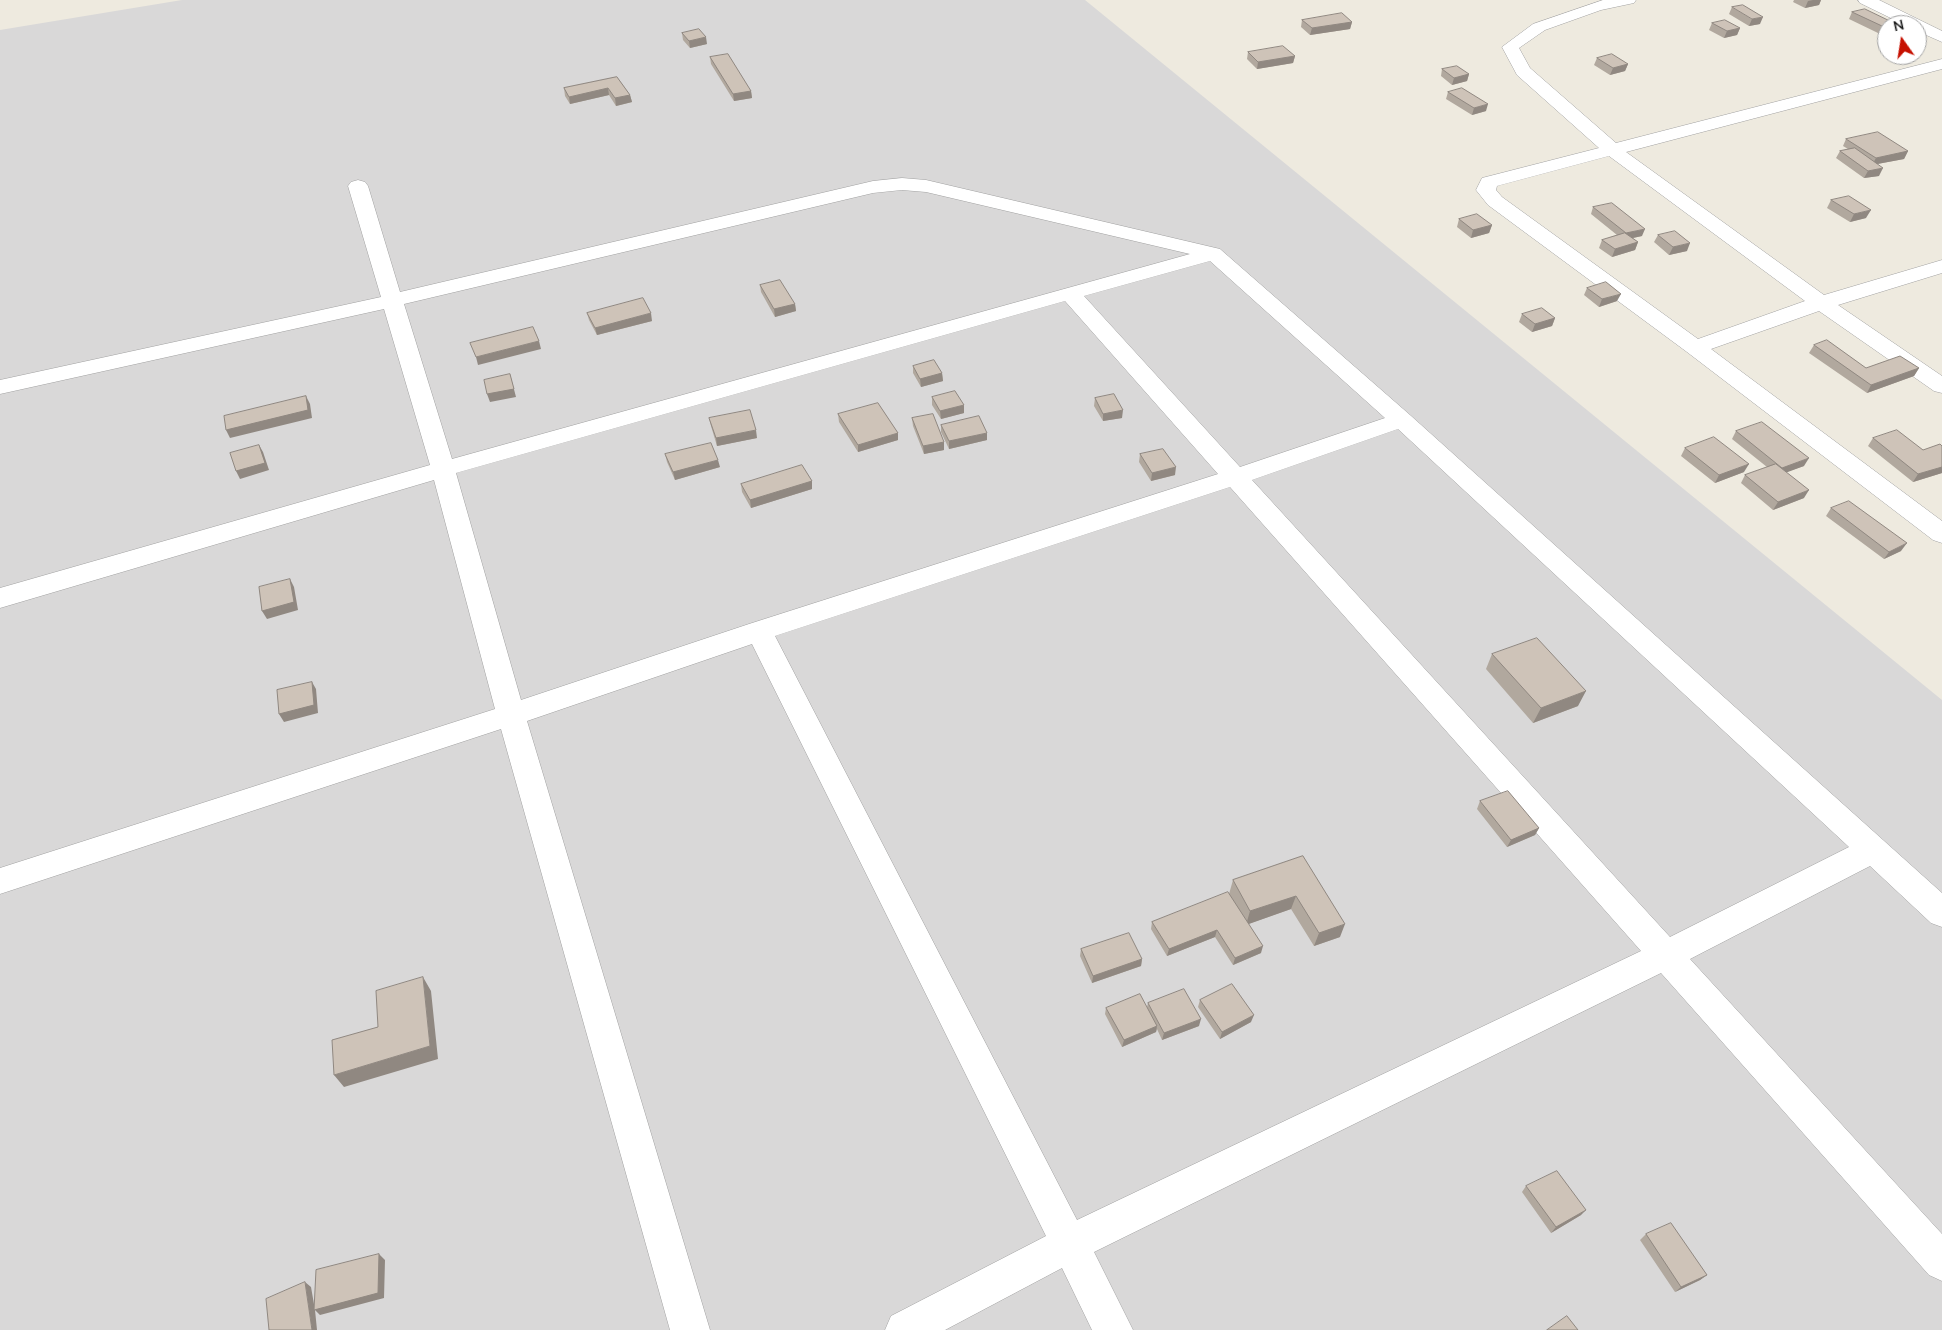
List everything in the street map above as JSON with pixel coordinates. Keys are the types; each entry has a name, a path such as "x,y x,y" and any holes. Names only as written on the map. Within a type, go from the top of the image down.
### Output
{"street":[{"path":"1628,0 1597,6 1539,27 1510,47 1523,71 1612,150 1821,303 1942,386"},
{"path":"1866,0 1942,37"},
{"path":"1942,64 1489,182 1486,190 1495,201 1695,347 1942,534"},
{"path":"0,387 391,301 873,187 902,184 926,186 1213,253 1402,420 1942,913"},
{"path":"358,186 443,469 511,715 690,1330"},
{"path":"0,598 443,469 1213,253"},
{"path":"1695,347 1821,303 1942,266"},
{"path":"1070,294 1942,1262"},
{"path":"0,881 511,715 759,630 1235,477 1402,420"},
{"path":"759,630 1113,1330"},
{"path":"905,1330 1069,1244 1666,955 1873,850"}],"shaded area":[{"path":"182,0 1085,0 1942,700 1942,1330 0,1330 0,30"}],"building":[{"path":"1743,5 1763,17 1752,19 1732,7"},
{"path":"1865,9 1877,15 1877,24 1852,12"},
{"path":"1342,13 1352,22 1312,28 1302,20"},
{"path":"1725,20 1740,28 1727,31 1712,23"},
{"path":"699,29 706,37 689,41 682,33"},
{"path":"1283,46 1295,56 1258,62 1248,52"},
{"path":"728,54 751,91 733,94 710,57"},
{"path":"1612,54 1628,64 1613,68 1597,58"},
{"path":"1457,66 1469,74 1454,78 1442,69"},
{"path":"617,77 630,95 615,98 608,88 569,97 564,88"},
{"path":"1462,88 1488,104 1474,108 1448,92"},
{"path":"1878,132 1908,151 1876,158 1846,139"},
{"path":"1855,148 1883,168 1868,171 1840,151"},
{"path":"1849,196 1871,210 1854,214 1831,200"},
{"path":"1612,203 1645,229 1626,233 1593,207"},
{"path":"1477,214 1492,225 1473,230 1459,219"},
{"path":"1675,231 1690,243 1673,247 1658,235"},
{"path":"1625,233 1638,242 1615,249 1602,240"},
{"path":"780,280 795,304 774,309 760,285"},
{"path":"1606,282 1621,294 1602,299 1587,288"},
{"path":"643,298 651,313 595,328 587,313"},
{"path":"1542,308 1555,318 1535,324 1522,314"},
{"path":"533,327 539,341 476,357 470,343"},
{"path":"1827,340 1866,368 1900,356 1919,368 1871,385 1814,345"},
{"path":"934,360 942,373 920,379 913,366"},
{"path":"510,374 514,389 487,394 484,380"},
{"path":"955,391 964,405 940,411 932,397"},
{"path":"1114,394 1123,410 1103,414 1095,398"},
{"path":"306,396 308,410 226,430 224,416"},
{"path":"878,403 898,433 858,445 838,414"},
{"path":"750,410 756,430 716,438 709,418"},
{"path":"933,414 944,442 923,446 912,418"},
{"path":"979,416 987,433 949,441 941,425"},
{"path":"1762,422 1809,458 1782,468 1736,431"},
{"path":"1897,430 1923,450 1940,444 1942,446 1942,467 1918,474 1873,438"},
{"path":"1714,437 1749,464 1719,475 1685,448"},
{"path":"711,443 718,460 673,472 665,454"},
{"path":"259,445 265,463 236,471 230,453"},
{"path":"1163,449 1176,467 1152,473 1140,454"},
{"path":"1776,464 1809,490 1778,502 1745,475"},
{"path":"802,465 812,481 750,500 741,484"},
{"path":"1849,501 1907,543 1889,552 1831,508"},
{"path":"290,579 294,602 262,611 259,587"},
{"path":"1537,638 1586,691 1541,708 1492,654"},
{"path":"312,682 314,705 279,714 277,690"},
{"path":"1508,791 1539,828 1511,840 1480,801"},
{"path":"1303,856 1345,924 1319,933 1296,896 1250,911 1233,880"},
{"path":"1228,892 1263,946 1235,958 1217,930 1169,949 1152,922"},
{"path":"1129,933 1142,959 1093,976 1081,949"},
{"path":"423,977 430,1046 334,1075 332,1040 378,1027 376,991"},
{"path":"1232,984 1254,1015 1222,1032 1200,1000"},
{"path":"1184,989 1201,1019 1164,1033 1148,1003"},
{"path":"1140,994 1157,1026 1124,1040 1106,1008"},
{"path":"1557,1171 1586,1210 1556,1227 1526,1186"},
{"path":"1671,1223 1707,1275 1681,1287 1646,1234"},
{"path":"379,1254 378,1293 314,1310 316,1270"},
{"path":"305,1282 312,1330 269,1330 266,1299"},
{"path":"1567,1316 1578,1330 1547,1330"}]}
